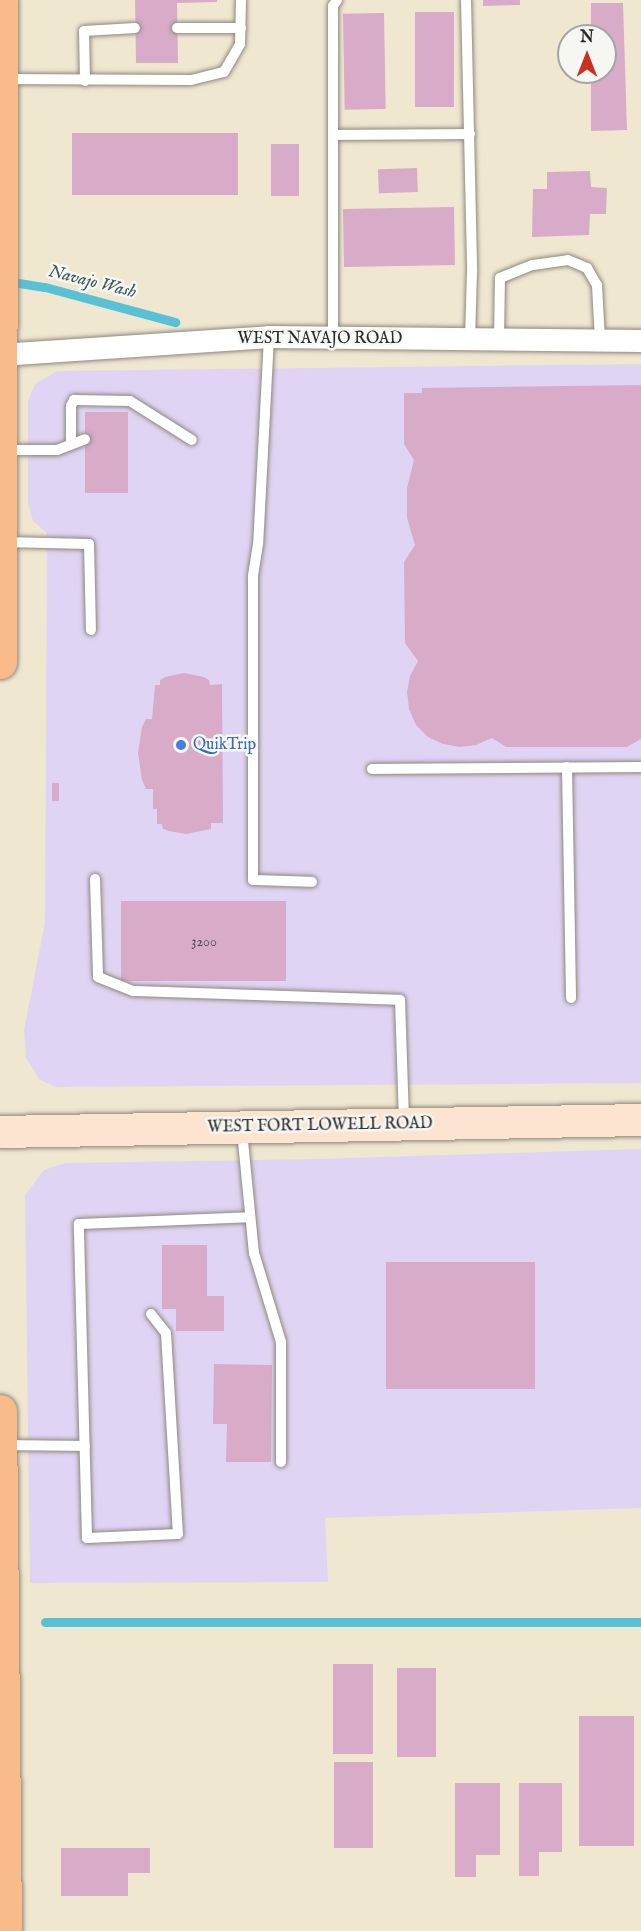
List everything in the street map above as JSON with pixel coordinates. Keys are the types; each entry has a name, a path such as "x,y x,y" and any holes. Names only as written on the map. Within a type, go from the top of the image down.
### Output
{"highway":[{"path":"0,662 1,0"},
{"path":"0,1411 5,1931"}],"main road":[{"name":"WEST FORT LOWELL ROAD","path":"0,1132 641,1120"}],"street":[{"name":"WEST NAVAJO ROAD","path":"0,355 269,337 641,341"}],"lane":[{"path":"2,79 191,80 224,72 240,44 241,0"},
{"path":"333,338 333,6 336,0"},
{"path":"466,0 470,134 470,339"},
{"path":"85,81 84,31 135,28"},
{"path":"177,28 241,28"},
{"path":"334,135 470,134"},
{"path":"499,339 500,278 532,265 568,260 587,268 597,285 600,340"},
{"path":"269,337 258,544 253,577 253,880 312,882"},
{"path":"71,444 71,406 74,400 130,400 192,440"},
{"path":"1,450 57,450 85,439"},
{"path":"1,542 90,544 91,630"},
{"path":"567,767 571,998"},
{"path":"372,769 641,767"},
{"path":"95,879 98,977 133,991 400,999 404,1125"},
{"path":"241,1128 254,1253 281,1342 281,1462"},
{"path":"151,1314 166,1333 178,1534 87,1538 79,1224 250,1217"},
{"path":"0,1445 85,1446"}],"shaded area":[{"path":"641,364 641,1083 57,1087 40,1080 26,1058 24,1030 45,922 47,533 33,521 28,503 28,401 35,384 57,371"},
{"path":"641,1149 641,1508 325,1518 328,1582 30,1583 25,1195 44,1170 65,1163 318,1159"}],"building":[{"path":"135,0 217,0 217,2 177,3 178,63 136,63"},
{"path":"483,0 520,0 520,5 483,6"},
{"path":"591,3 623,3 627,130 591,131 591,84 617,84 617,24 591,24"},
{"path":"415,12 454,12 454,107 415,107"},
{"path":"384,13 386,109 345,110 343,14"},
{"path":"72,133 238,133 238,195 72,195"},
{"path":"271,144 299,144 299,196 271,196"},
{"path":"417,168 418,192 379,193 378,169"},
{"path":"590,171 591,187 607,188 606,214 590,214 589,235 532,237 533,189 547,189 547,172"},
{"path":"454,207 455,265 344,267 343,209"},
{"path":"641,385 641,739 627,747 506,747 492,738 476,745 460,747 443,744 428,737 416,725 409,709 407,692 410,676 418,661 405,643 404,562 415,545 407,518 407,488 414,460 404,444 404,393 422,393 422,388"},
{"path":"85,412 128,412 128,493 85,493"},
{"name":"QuikTrip","path":"184,673 204,677 209,680 210,685 222,684 223,823 211,823 211,829 186,834 163,829 162,824 157,824 157,809 153,809 153,789 146,789 142,780 138,753 142,727 146,719 152,719 155,685 160,685 160,680 165,677"},
{"path":"52,783 59,783 59,801 52,801"},
{"path":"121,901 286,901 286,981 121,981"},
{"path":"162,1245 207,1245 207,1296 224,1296 224,1331 176,1331 176,1309 162,1309"},
{"path":"386,1262 535,1262 535,1389 386,1389"},
{"path":"214,1364 272,1365 271,1462 226,1462 227,1424 213,1424"},
{"path":"333,1664 373,1664 373,1754 333,1754"},
{"path":"397,1668 436,1668 436,1757 397,1757"},
{"path":"579,1716 634,1716 634,1846 579,1846"},
{"path":"334,1762 373,1762 373,1848 334,1848"},
{"path":"455,1783 500,1783 500,1855 476,1855 476,1877 455,1877"},
{"path":"519,1783 562,1783 562,1852 539,1852 539,1876 519,1876"},
{"path":"61,1848 150,1848 150,1873 128,1873 128,1896 61,1896"}],"waterway":[{"name":"Navajo Wash","path":"6,281 45,287 175,322"},
{"path":"45,1622 641,1622"}],"place":[{"name":"QuikTrip","path":"181,745"}]}
